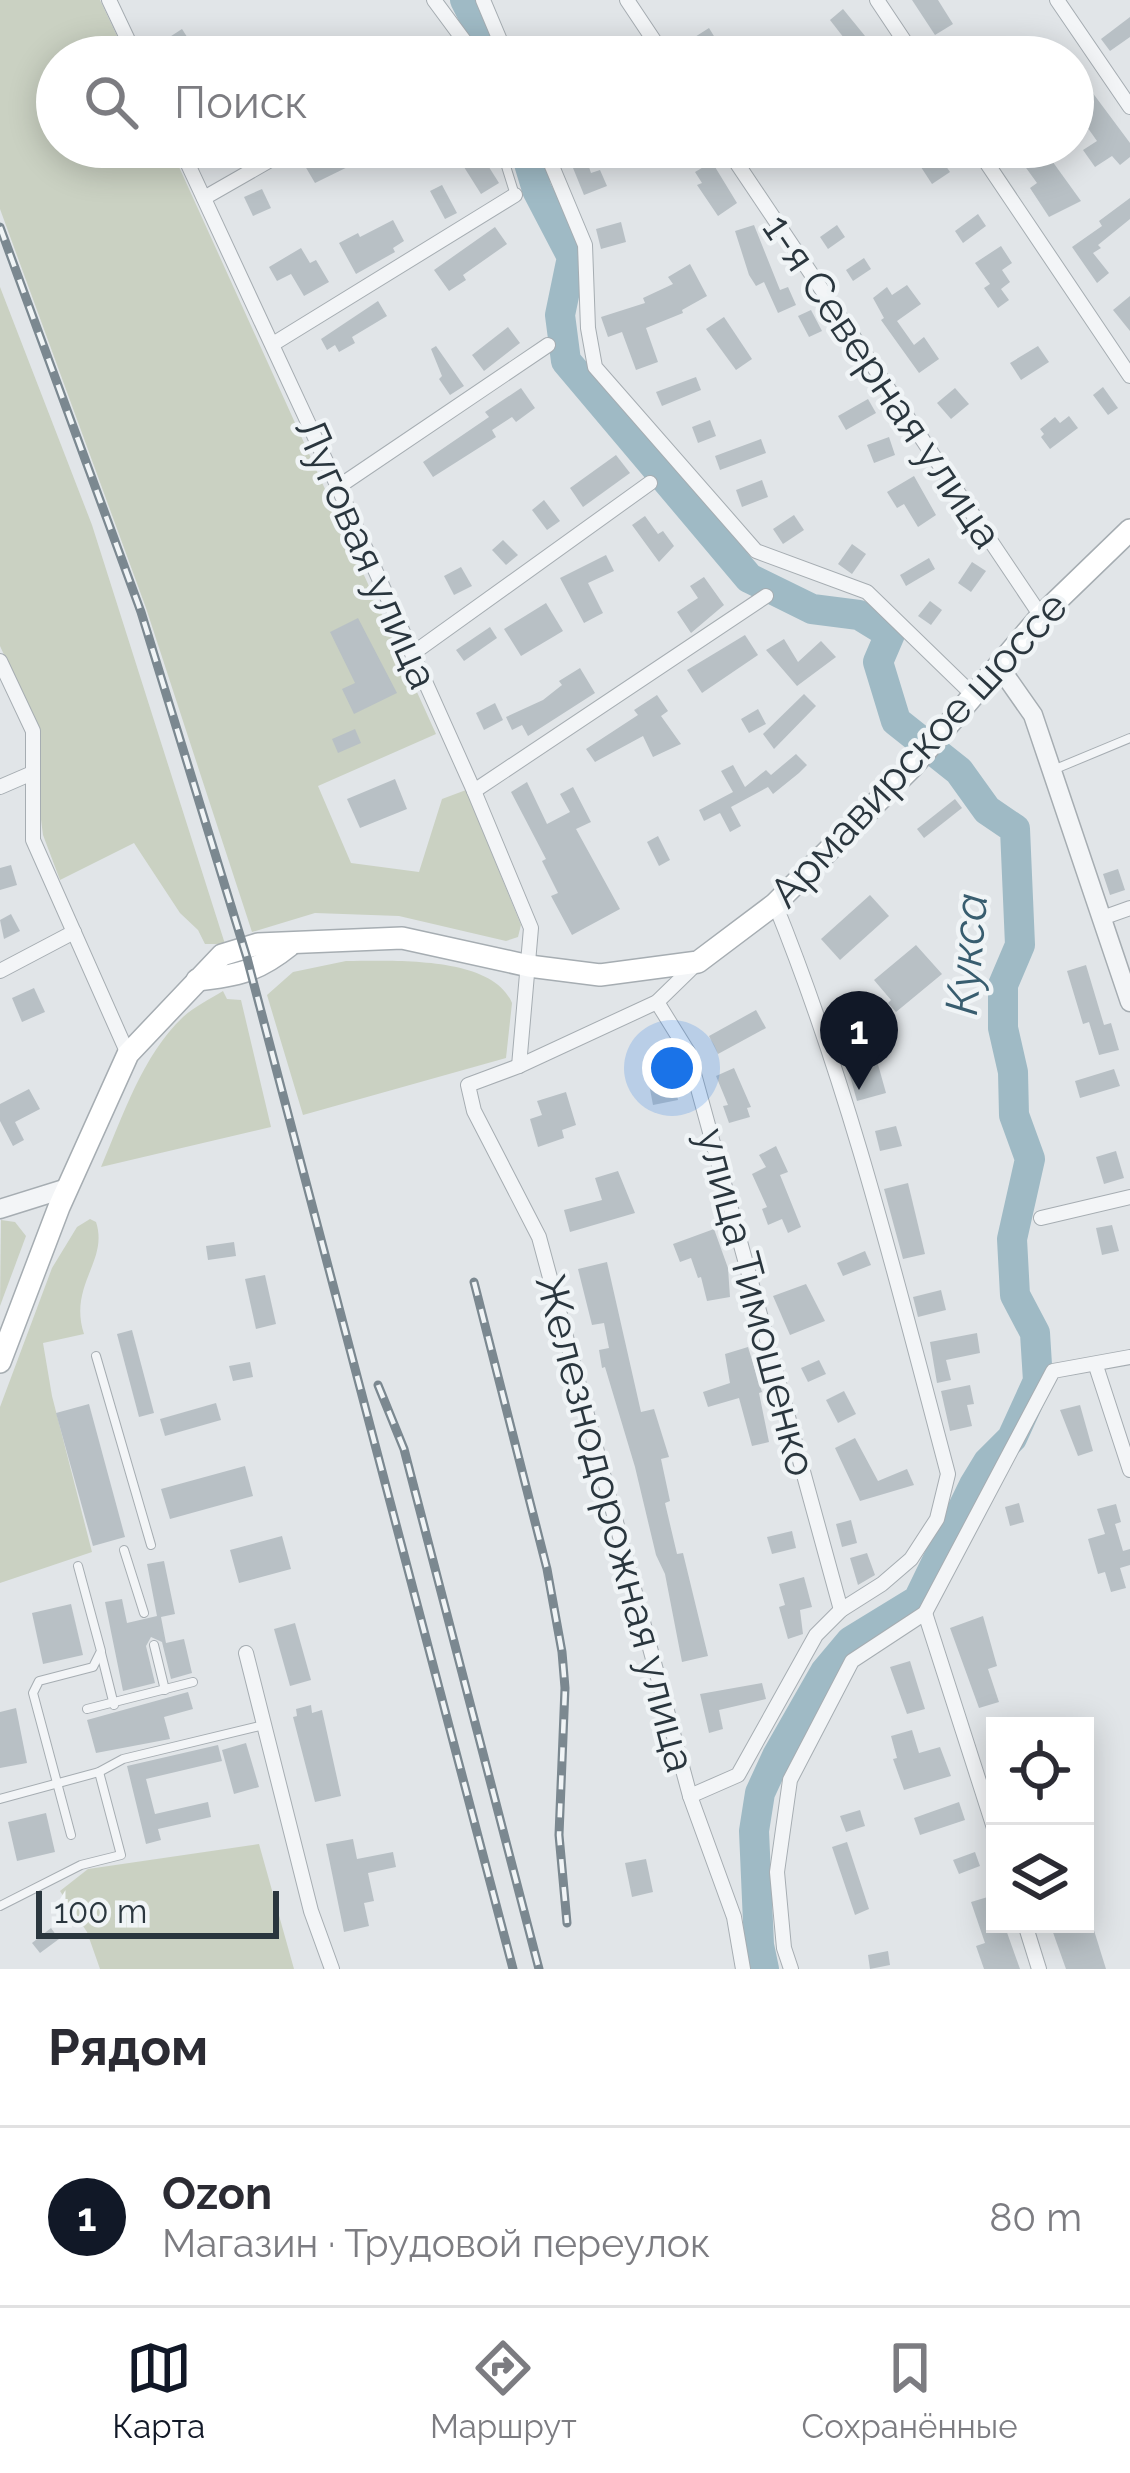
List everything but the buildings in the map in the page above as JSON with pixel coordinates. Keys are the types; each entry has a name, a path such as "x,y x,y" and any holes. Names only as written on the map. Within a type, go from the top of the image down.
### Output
{"main road":[{"name":"Армавирское шоссе","path":"0,1362 67,1188 128,1054 222,955 258,944 402,938 529,966 599,975 698,962 776,904 913,766 1041,616 1130,530"}],"street":[{"path":"109,0 126,36"},
{"path":"434,0 459,36"},
{"path":"483,0 498,36"},
{"path":"627,0 651,36"},
{"path":"877,0 901,36"},
{"path":"1058,0 1082,36"},
{"path":"1094,53 1130,106"},
{"name":"Луговая улица","path":"190,168 474,791 531,928 519,1066"},
{"path":"204,198 256,168"},
{"path":"553,168 585,245 588,328 595,367 756,551 867,592 972,694"},
{"name":"1-я Северная улица","path":"740,168 1041,616"},
{"path":"990,168 1130,376"},
{"path":"273,344 515,195"},
{"path":"338,488 548,345"},
{"path":"412,654 650,483"},
{"path":"474,791 766,596"},
{"path":"0,661 33,731 33,840 128,1054"},
{"path":"998,664 1033,716 1130,1002"},
{"path":"0,787 31,774"},
{"path":"690,1796 738,1775 816,1635 841,1610 911,1559 937,1520 948,1474 856,1131 776,904"},
{"path":"1102,918 1130,908"},
{"path":"0,971 74,932"},
{"name":"Армавирское шоссе","path":"468,1085 657,1002 698,962"},
{"name":"улица Тимошенко","path":"657,1002 688,1052 841,1610"},
{"name":"Железнодорожная улица","path":"468,1085 474,1111 538,1237 690,1796 734,1917 743,1969"},
{"path":"0,1210 67,1188"},
{"path":"1041,1218 1130,1197"},
{"path":"790,1969 777,1872 790,1780 852,1661 926,1613 1053,1371 1130,1357"},
{"path":"1096,1366 1130,1470"},
{"path":"926,1613 993,1825"},
{"path":"246,1653 311,1911 332,1969"},
{"path":"1028,1933 1039,1969"}],"lane":[{"path":"507,168 515,195"},
{"path":"1052,770 1130,738"},
{"path":"96,1356 151,1545"},
{"path":"124,1550 144,1613"},
{"path":"78,1566 114,1705"},
{"path":"154,1645 166,1690"},
{"path":"71,1835 33,1693 39,1681 93,1667 100,1652"},
{"path":"86,1709 194,1682"},
{"path":"0,1799 99,1772 123,1759 264,1725"},
{"path":"0,1906 81,1865 121,1855 99,1772"}],"green space":[{"path":"0,0 100,0 117,36 36,36 36,168 180,168 436,734 318,786 351,863 419,872 442,799 466,790 521,925 518,937 506,941 399,916 315,913 252,932 146,608 0,209"},
{"path":"0,287 92,525 225,944 205,944 134,843 60,880 43,835 36,781 39,732 0,646"},
{"path":"346,961 438,964 484,976 501,987 512,1003 506,1058 303,1115 267,995 293,972"},
{"path":"223,991 227,999 241,1000 271,1127 101,1167 156,1050 183,1017"},
{"path":"90,1219 96,1222 99,1236 81,1301 84,1334 43,1343 92,1552 0,1583 0,1407 52,1268 77,1227"},
{"path":"1,1220 15,1222 26,1236 0,1306"},
{"path":"259,1844 294,1969 100,1969 87,1932 60,1891 88,1869"}],"waterway":[{"name":"Кукса","path":"465,0 483,36"},
{"name":"Кукса","path":"530,168 572,257 560,315 566,361 749,578 812,609 859,615 890,634 878,662 896,721 959,771 987,810 1015,829 1020,945 1003,985 1003,1028 1013,1072 1014,1115 1030,1159 1012,1239 1015,1295 1035,1333 1038,1381 1012,1438 974,1485 918,1600 851,1641 825,1672 777,1756 760,1793 754,1831 764,1969"}],"railway":[{"path":"0,227 141,612 247,958 513,1969"},
{"path":"474,1282 547,1569 562,1652 559,1835 567,1923"},
{"path":"378,1385 404,1449 539,1969"}],"place":[{"name":"Ozon","path":"859,1090"}]}
